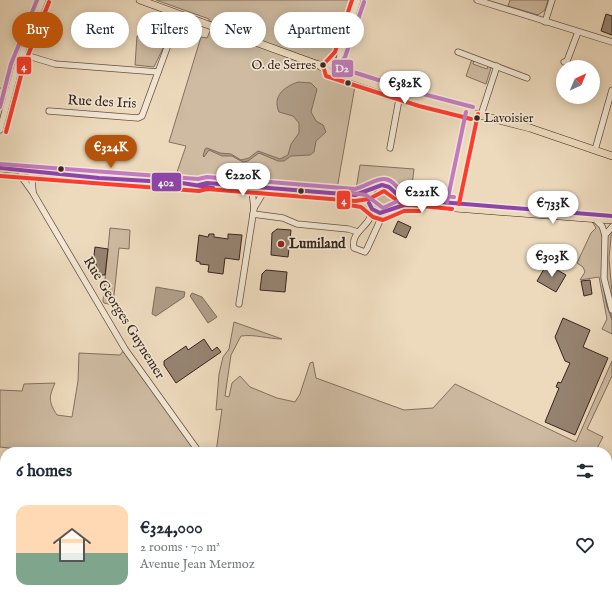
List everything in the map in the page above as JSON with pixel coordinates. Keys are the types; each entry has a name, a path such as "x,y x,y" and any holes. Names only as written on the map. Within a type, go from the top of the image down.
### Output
{"main road":[{"path":"140,0 171,12"},
{"path":"202,23 319,65 335,69 346,76 400,94 530,128 612,156"},
{"path":"0,169 13,172 21,171 199,184 207,183 355,199 383,214 403,205 418,205 612,220"},
{"path":"199,184 207,187 252,191 269,190 355,194 370,192 375,187 384,185 390,187 396,194 403,198 612,216"},
{"path":"370,192 371,207"},
{"path":"392,210 396,202 396,194"}],"street":[{"path":"0,130 8,94 43,0"},
{"path":"335,69 358,0"},
{"path":"477,0 612,42"},
{"path":"545,22 552,0"},
{"path":"568,60 578,32"},
{"name":"Rue des Iris","path":"48,110 140,117 143,114 167,48"},
{"path":"458,52 527,78"},
{"path":"22,54 55,64 158,72"},
{"path":"481,115 497,66"},
{"path":"595,150 612,90"},
{"path":"0,91 8,94"},
{"path":"390,148 400,94"},
{"name":"Rue Georges Guynemer","path":"21,171 23,179 33,193 125,349 195,447"},
{"path":"31,172 33,193"},
{"path":"253,211 263,194 269,190"},
{"path":"240,304 253,211 252,191"},
{"path":"371,207 369,222 358,232 354,242 354,248 365,252 383,214"},
{"path":"253,211 283,218 297,224 348,229 358,232"},
{"path":"595,219 602,226 605,235 604,278 612,310"},
{"path":"605,235 612,226"}],"shaded area":[{"path":"156,0 354,0 350,12 274,12 274,46 266,43 266,12 210,12 210,21 209,19 202,16 202,12 189,12"},
{"path":"510,0 548,0 545,10 538,15 508,6"},
{"path":"210,31 210,48 264,48 352,82 355,86 337,189 332,187 330,190 310,189 299,186 298,188 186,179 183,176 176,175 186,146 169,142 198,48 202,48 202,37 207,38"},
{"path":"137,36 137,48 163,48 154,67 135,65"},
{"path":"281,48 339,48 333,62 323,63"},
{"path":"472,59 474,60 473,64 487,69 488,66 491,68 486,84 466,76"},
{"path":"298,82 311,83 317,89 311,112 316,121 323,125 326,132 316,141 314,152 310,155 291,156 284,161 278,161 259,153 248,161 243,162 232,156 222,156 209,150 204,157 203,156 205,149 207,148 220,153 231,154 241,160 249,158 258,151 280,159 288,155 291,144 299,133 299,123 293,116 279,112 277,101 284,89"},
{"path":"360,165 414,169 411,194 403,191 390,180 381,177 374,179 356,189"},
{"path":"378,191 386,191 391,196 389,207 386,209 378,209 373,204 373,196"},
{"path":"590,218 595,219 605,235 612,227 609,258 612,293 612,334 602,329 607,319 599,277 580,280 585,272 583,267 577,263 591,233 596,228"},
{"path":"110,228 130,230 129,249 119,248 113,305 104,303 103,301"},
{"path":"156,287 185,292 184,297 156,316 152,314"},
{"path":"192,293 202,297 217,317 208,323 190,296"},
{"path":"234,322 282,339 241,336 231,355 225,396 229,397 232,383 240,376 250,387 277,398 295,402 300,394 310,363 313,362 316,378 404,410 433,408 455,384 576,442 612,361 612,376 587,429 603,437 598,447 217,447 222,409 216,410 219,374 223,357 229,349"},
{"path":"125,349 195,447 0,447 0,390 22,391 24,384 55,383 50,399 54,410 57,415 72,417 78,381 79,353 120,355"}],"building":[{"path":"606,14 612,16 612,35 601,31"},
{"path":"398,221 411,227 406,238 393,232"},
{"name":"Lumiland","path":"277,229 291,230 288,257 271,255 272,233"},
{"path":"209,234 214,234 214,237 228,239 228,234 242,235 239,260 225,258 223,274 208,272 209,265 200,264 200,262 196,261 199,235 208,237"},
{"path":"95,247 108,249 105,275 96,275 96,264 93,264"},
{"path":"547,264 566,275 556,292 537,281"},
{"path":"266,270 287,272 285,292 260,290 262,274"},
{"path":"590,280 592,294 584,296 581,281"},
{"path":"563,318 590,330 583,347 608,358 575,435 545,422 559,388 556,387 558,382 561,383 570,363 565,361 555,337"},
{"path":"204,339 212,351 217,347 221,352 176,383 164,365 164,361 186,346 188,350"}],"waterway":[{"path":"603,285 607,306 612,319"}],"transit line":[{"name":"D2","path":"0,107 11,64 37,0"},
{"name":"4","path":"352,0 335,52 323,65 326,76 419,106 471,119"},
{"name":"4","path":"6,132 23,68 49,2"},
{"name":"D2","path":"364,2 345,57 337,67 423,94 473,107"},
{"name":"D2","path":"447,202 466,112"},
{"name":"4","path":"459,204 478,114"},
{"name":"D2","path":"0,164 198,179 207,177 355,189 377,180 387,179 393,182 401,191 404,192 421,195 454,197"},
{"name":"402","path":"0,168 99,178 182,183 213,188"},
{"name":"4","path":"0,176 199,191 207,189 355,201 369,199 384,191 402,204 452,209"},
{"name":"402","path":"199,185 207,183 355,195 382,185 389,187 399,196 416,200 612,216"},
{"name":"D2","path":"345,192 366,195 383,208 402,199 420,199"},
{"name":"402","path":"369,203 372,209 380,213 404,205 420,205"},
{"name":"4","path":"343,204 361,207 373,217 383,220 404,211 420,211"}],"place":[{"name":"O. de Serres","path":"323,65"},
{"name":"Lavoisier","path":"477,118"},
{"name":"Lumiland","path":"281,244"}]}
